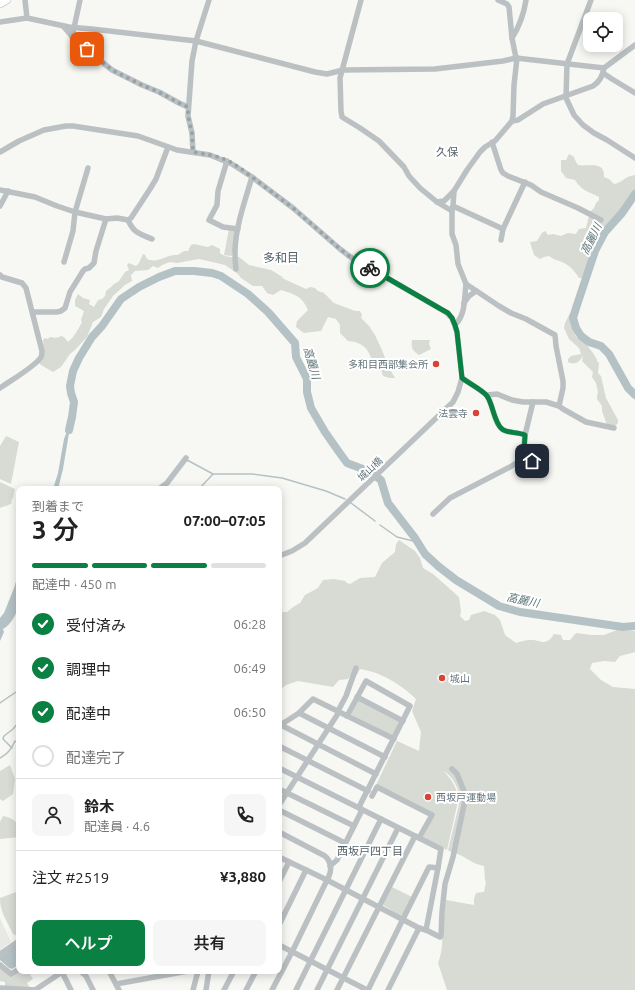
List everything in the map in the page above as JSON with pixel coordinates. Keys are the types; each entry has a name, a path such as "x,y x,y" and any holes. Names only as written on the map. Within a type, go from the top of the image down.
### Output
{"main road":[{"path":"0,4 7,0"}],"street":[{"path":"25,0 27,18"},
{"path":"72,37 80,0"},
{"path":"193,152 192,133 188,116 192,61 196,41 209,0"},
{"path":"361,0 340,78 342,117 378,141 404,167 414,182 437,202 503,229"},
{"path":"498,0 507,4 509,7 512,38 517,58 512,122"},
{"path":"512,38 522,17 526,0"},
{"path":"591,0 567,64 567,102 574,115 583,125 635,158"},
{"path":"0,22 27,18 69,27 196,41 327,74 343,70 435,69 517,58 604,70 612,79 635,93"},
{"path":"62,26 77,42 112,70 188,107"},
{"path":"437,202 444,201 454,191 475,158 499,137 512,122 518,120 543,104 595,85 604,70 635,45"},
{"path":"0,152 19,141 44,130 73,126 138,136 177,150 210,155 227,160 293,208 349,256 446,312 452,318 457,332 462,378 487,395 500,428 504,431 521,433 525,435"},
{"path":"492,142 501,170 508,176 525,182 540,192 578,208 601,220"},
{"path":"128,220 131,218 156,179 168,147"},
{"path":"227,160 218,191 217,205 209,220 238,230"},
{"path":"64,262 75,212 88,168"},
{"path":"236,269 235,250 240,216 252,177"},
{"path":"501,240 503,229 525,182"},
{"path":"0,190 35,197 75,212 106,219 117,218 128,220 136,232 152,238"},
{"path":"0,206 8,191"},
{"path":"454,191 452,234 456,246 458,264 466,284 462,316 455,325"},
{"path":"33,312 57,312 62,311 65,308 70,292 83,271 94,263 96,251 106,219"},
{"path":"0,275 24,285 33,312 42,351 42,356 38,360 0,388"},
{"path":"466,284 505,309 555,335 563,381 559,406"},
{"path":"464,303 476,291"},
{"name":"城山橋","path":"282,555 305,543 453,402 462,378"},
{"path":"487,395 497,394 517,402 546,402 559,406 586,422 614,428"},
{"path":"433,514 450,498 518,462 524,455 525,435 533,402"},
{"path":"524,455 528,457 535,465"},
{"path":"163,486 186,458"},
{"path":"282,800 339,711 356,668"},
{"path":"347,716 366,681 410,706 360,805 363,808"},
{"path":"358,697 403,721"},
{"path":"282,724 299,713 313,699 394,739"},
{"path":"299,713 385,757"},
{"path":"282,726 376,774"},
{"path":"282,747 368,791"},
{"path":"282,858 419,928 440,937 445,884 453,857 466,796 457,774 452,769"},
{"path":"282,770 363,808 398,828 441,849 426,930"},
{"path":"337,990 379,907 417,837 432,815 377,788 372,796"},
{"path":"282,790 354,826"},
{"path":"330,866 337,860 363,808"},
{"path":"282,812 345,843"},
{"path":"296,990 382,819"},
{"path":"317,990 398,828"},
{"path":"282,834 323,854 327,858 330,866 330,871 326,880 282,971"},
{"path":"282,876 289,862"},
{"path":"282,947 367,990 430,867 438,868"},
{"path":"282,919 306,870"},
{"path":"388,990 419,928"},
{"path":"0,954 16,943"},
{"path":"0,965 11,974 16,971"},
{"path":"0,988 35,990 59,974"},
{"path":"63,974 71,990"},
{"path":"84,974 93,990"},
{"path":"111,974 119,990"},
{"path":"116,984 157,974"},
{"path":"193,990 197,974"},
{"path":"206,990 209,974"},
{"path":"224,990 232,974"},
{"path":"246,990 254,974"},
{"path":"272,990 280,974"}],"shaded area":[{"path":"569,154 574,157 578,165 595,165 602,168 604,177 609,179 614,184 635,175 635,201 623,218 615,222 609,229 598,246 597,253 586,278 579,278 567,265 549,256 540,259 534,255 530,242 537,241 545,231 548,235 553,234 561,236 568,233 576,234 579,229 586,228 590,212 599,200 599,197 583,189 575,180 566,178 561,171 561,160 566,160"},
{"path":"229,229 237,230 232,256 224,255"},
{"path":"194,244 208,247 212,245 220,249 220,253 225,256 239,257 249,265 271,270 284,279 306,289 310,287 315,288 324,293 334,303 355,311 360,311 362,315 361,318 375,335 388,366 395,378 383,376 381,368 372,362 367,349 361,344 348,341 340,333 340,325 336,319 328,317 321,331 304,333 296,327 297,321 308,310 306,305 297,296 281,290 273,295 267,293 262,286 253,286 225,265 199,259 177,263 170,262 158,268 153,266 148,270 135,271 131,275 132,281 113,296 104,309 101,317 93,322 87,337 70,354 61,367 53,372 39,363 44,356 43,340 45,338 56,338 61,336 68,342 79,328 84,311 75,306 75,300 78,294 83,298 90,300 89,304 94,307 98,300 105,296 106,291 119,281 125,272 129,270 127,265 129,263 136,266 143,254 147,259 159,260 188,251 191,245"},
{"path":"570,313 572,313 571,320 576,337 585,340 599,363 598,373 601,376 606,398 618,420 618,423 614,427 607,425 602,411 602,406 597,399 598,392 596,383 592,377 593,372 582,361 583,355 581,359 575,363 568,362 568,359 571,356 581,354 579,348 569,339 564,328"},
{"path":"412,340 430,340 429,344 431,349 419,355 412,349"},
{"path":"71,421 59,486 54,486 58,473 64,439"},
{"path":"6,436 19,442 11,484 0,479 0,446"},
{"path":"0,482 15,489 11,501 12,503 0,508"},
{"path":"399,540 415,551 420,558 423,568 433,574 459,597 461,611 460,616 465,621 469,620 471,615 484,611 495,615 500,620 505,635 516,643 529,640 546,642 554,634 561,635 563,640 570,640 576,633 604,635 617,630 635,631 635,652 620,656 615,662 604,661 592,663 590,669 601,680 613,687 635,689 635,990 447,990 438,963 442,949 443,919 446,900 474,905 476,893 484,892 486,882 484,866 448,850 460,800 455,784 447,773 443,771 454,784 458,801 447,850 421,837 433,815 376,785 397,741 419,751 421,732 412,711 416,699 387,678 374,672 360,669 357,675 351,675 348,679 339,680 333,687 298,681 286,685 282,688 282,612 287,612 300,603 305,595 318,588 323,580 334,579 345,581 350,584 360,578 375,577 382,563 395,552 396,544"},
{"path":"16,582 16,614 9,625 3,629 4,632 0,641 0,618 4,613"},
{"path":"359,700 400,722 392,736 351,714 357,701"},
{"path":"10,765 15,779 13,794 3,801 0,799 0,771"},
{"path":"3,816 8,817 16,822 16,837 0,839 0,822"},
{"path":"392,887 412,897 403,915 401,916 383,905"},
{"path":"16,892 16,935 13,934 4,917 0,898"},
{"path":"0,918 11,942 0,950"},
{"path":"16,945 16,967 12,969 9,968 0,960 0,957"},
{"path":"0,968 9,975 16,972 16,974 30,974 33,979 27,983 30,988 5,986 5,982 0,981"}],"waterway":[{"name":"高麗川","path":"635,194 622,213 605,232 595,251 573,318 576,328 581,336 589,342 601,346 609,354 628,388 635,395"},
{"name":"高麗川","path":"69,430 74,402 70,386 73,371 92,337 102,326 121,299 139,287 175,271 194,271 212,273 221,276 248,294 268,312 295,343 296,357 307,379 307,392 311,408 325,432 347,463 368,471 381,480 388,503 415,538 425,554 438,566 456,580 499,606 520,612 623,627 635,626"},
{"path":"187,461 213,474 253,474 282,478 326,491 345,499"},
{"path":"202,486 213,474"},
{"path":"351,503 375,521"},
{"path":"380,525 397,537 417,542"},
{"path":"0,703 16,692"},
{"path":"12,748 3,739 4,736 16,726"},
{"path":"0,758 9,751 15,741 16,742"}],"way so far":[{"path":"87,49 112,70 188,107 193,152 227,160 240,168 277,195 349,256 370,268"}],"place":[{"name":"多和目西部集会所","path":"436,364"},
{"name":"法雲寺","path":"476,413"},
{"name":"城山","path":"442,678"},
{"name":"西坂戸運動場","path":"428,797"}],"district":[{"name":"久保","path":"447,152"},
{"name":"多和目","path":"281,257"},
{"name":"西坂戸四丁目","path":"370,851"}],"route":[{"path":"370,268 448,313 452,318 457,332 462,378 487,395 500,428 504,431 521,433 525,435 524,455 532,461"}]}
